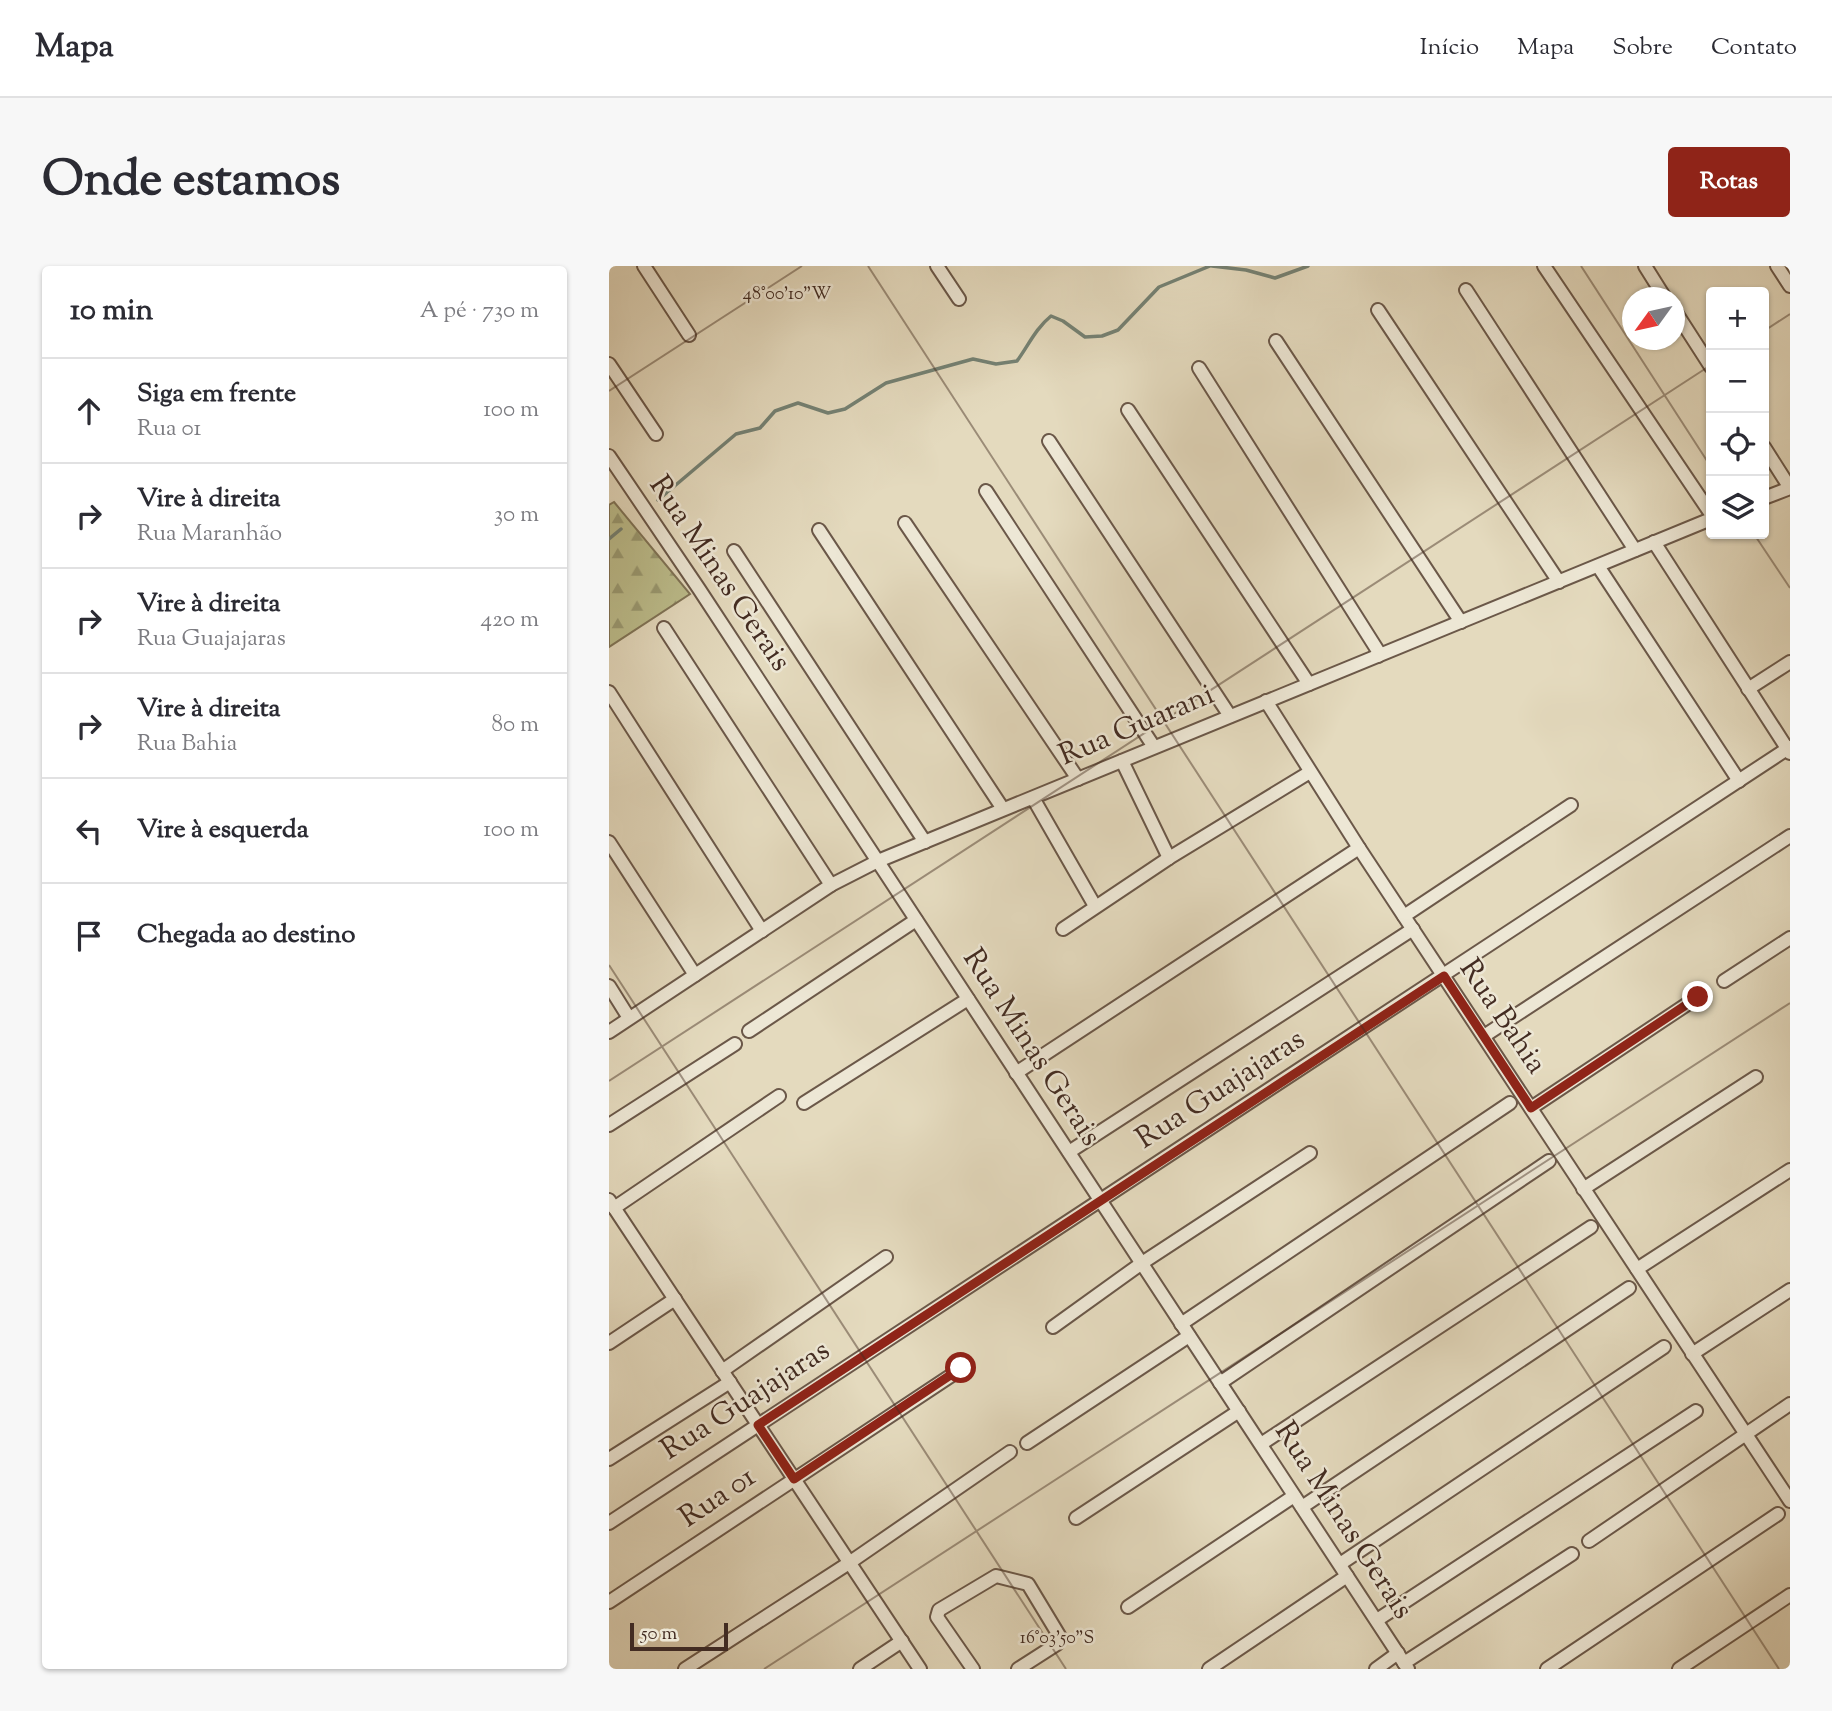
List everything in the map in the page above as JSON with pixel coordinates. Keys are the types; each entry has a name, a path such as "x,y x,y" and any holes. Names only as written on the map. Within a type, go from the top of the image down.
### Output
{"street":[{"path":"645,266 689,335"},
{"path":"937,266 959,299"},
{"path":"1544,266 1706,509"},
{"path":"1645,266 1658,287"},
{"path":"1777,266 1790,286"},
{"path":"1466,290 1636,550"},
{"path":"1378,310 1559,582"},
{"path":"1685,327 1706,360"},
{"path":"1276,341 1461,622"},
{"path":"609,364 656,434"},
{"path":"1199,368 1378,651 1378,656"},
{"path":"1128,410 1309,684"},
{"path":"1049,441 1230,716"},
{"path":"1769,455 1790,488 1769,496"},
{"name":"Rua Minas Gerais","path":"609,456 1404,1662"},
{"path":"986,491 1154,747"},
{"name":"Rua Guarani","path":"609,1031 831,886 878,861 1706,519"},
{"path":"905,523 1078,779"},
{"path":"819,530 1003,809"},
{"path":"1654,542 1789,749"},
{"path":"734,551 925,842"},
{"path":"1598,566 1739,781"},
{"path":"664,628 831,886"},
{"path":"1748,689 1790,662"},
{"path":"609,692 762,930"},
{"name":"Rua Bahia","path":"1266,701 1359,848 1790,1501"},
{"name":"Rua Guajajaras","path":"609,1522 1789,749"},
{"path":"1122,761 1170,858"},
{"path":"1063,929 1170,858 1310,772"},
{"path":"1033,798 1095,906"},
{"path":"1404,916 1571,805"},
{"path":"1484,1036 1790,836"},
{"path":"609,842 695,975"},
{"path":"1016,1073 1359,848"},
{"path":"749,1031 916,920"},
{"path":"1069,1152 1413,929"},
{"path":"1724,981 1790,938"},
{"path":"609,986 629,1018"},
{"path":"1531,1108 1698,997"},
{"path":"804,1103 968,999"},
{"path":"609,1125 735,1044"},
{"path":"1583,1189 1756,1077"},
{"path":"779,1096 613,1212 675,1299 920,1669"},
{"path":"1181,1324 1510,1103"},
{"path":"1053,1327 1142,1263 1310,1153"},
{"path":"1220,1383 1549,1161"},
{"path":"1637,1269 1790,1170"},
{"path":"1261,1444 1591,1227"},
{"path":"609,1459 886,1257"},
{"path":"1302,1507 1629,1288"},
{"path":"1692,1354 1790,1290"},
{"path":"609,1343 675,1299"},
{"path":"1027,1443 1189,1336"},
{"path":"1340,1564 1664,1347"},
{"name":"Rua 01","path":"609,1602 961,1368"},
{"path":"1588,1541 1790,1404"},
{"path":"1076,1518 1239,1411"},
{"path":"1377,1620 1696,1411"},
{"path":"685,1669 849,1563 1010,1452"},
{"path":"1128,1607 1294,1496"},
{"path":"1547,1669 1778,1514"},
{"path":"1376,1669 1404,1662 1572,1553"},
{"path":"973,1669 937,1617 939,1610 996,1576 1028,1584 1060,1637 1057,1644 1018,1669"},
{"path":"1209,1669 1347,1576"},
{"path":"1679,1669 1790,1595"},
{"path":"860,1669 902,1641"}],"green space":[{"path":"614,502 690,594 609,647 609,505"}],"waterway":[{"path":"658,500 736,434 760,428 775,411 798,403 828,413 845,409 886,383 973,359 996,364 1017,361 1051,316 1085,337 1102,336 1118,330 1159,287 1210,266"},
{"path":"1212,266 1246,270 1275,278 1308,266"},
{"path":"609,539 621,529"}],"route":[{"path":"961,1368 794,1479 758,1425 1444,976 1531,1108 1698,997"}]}
